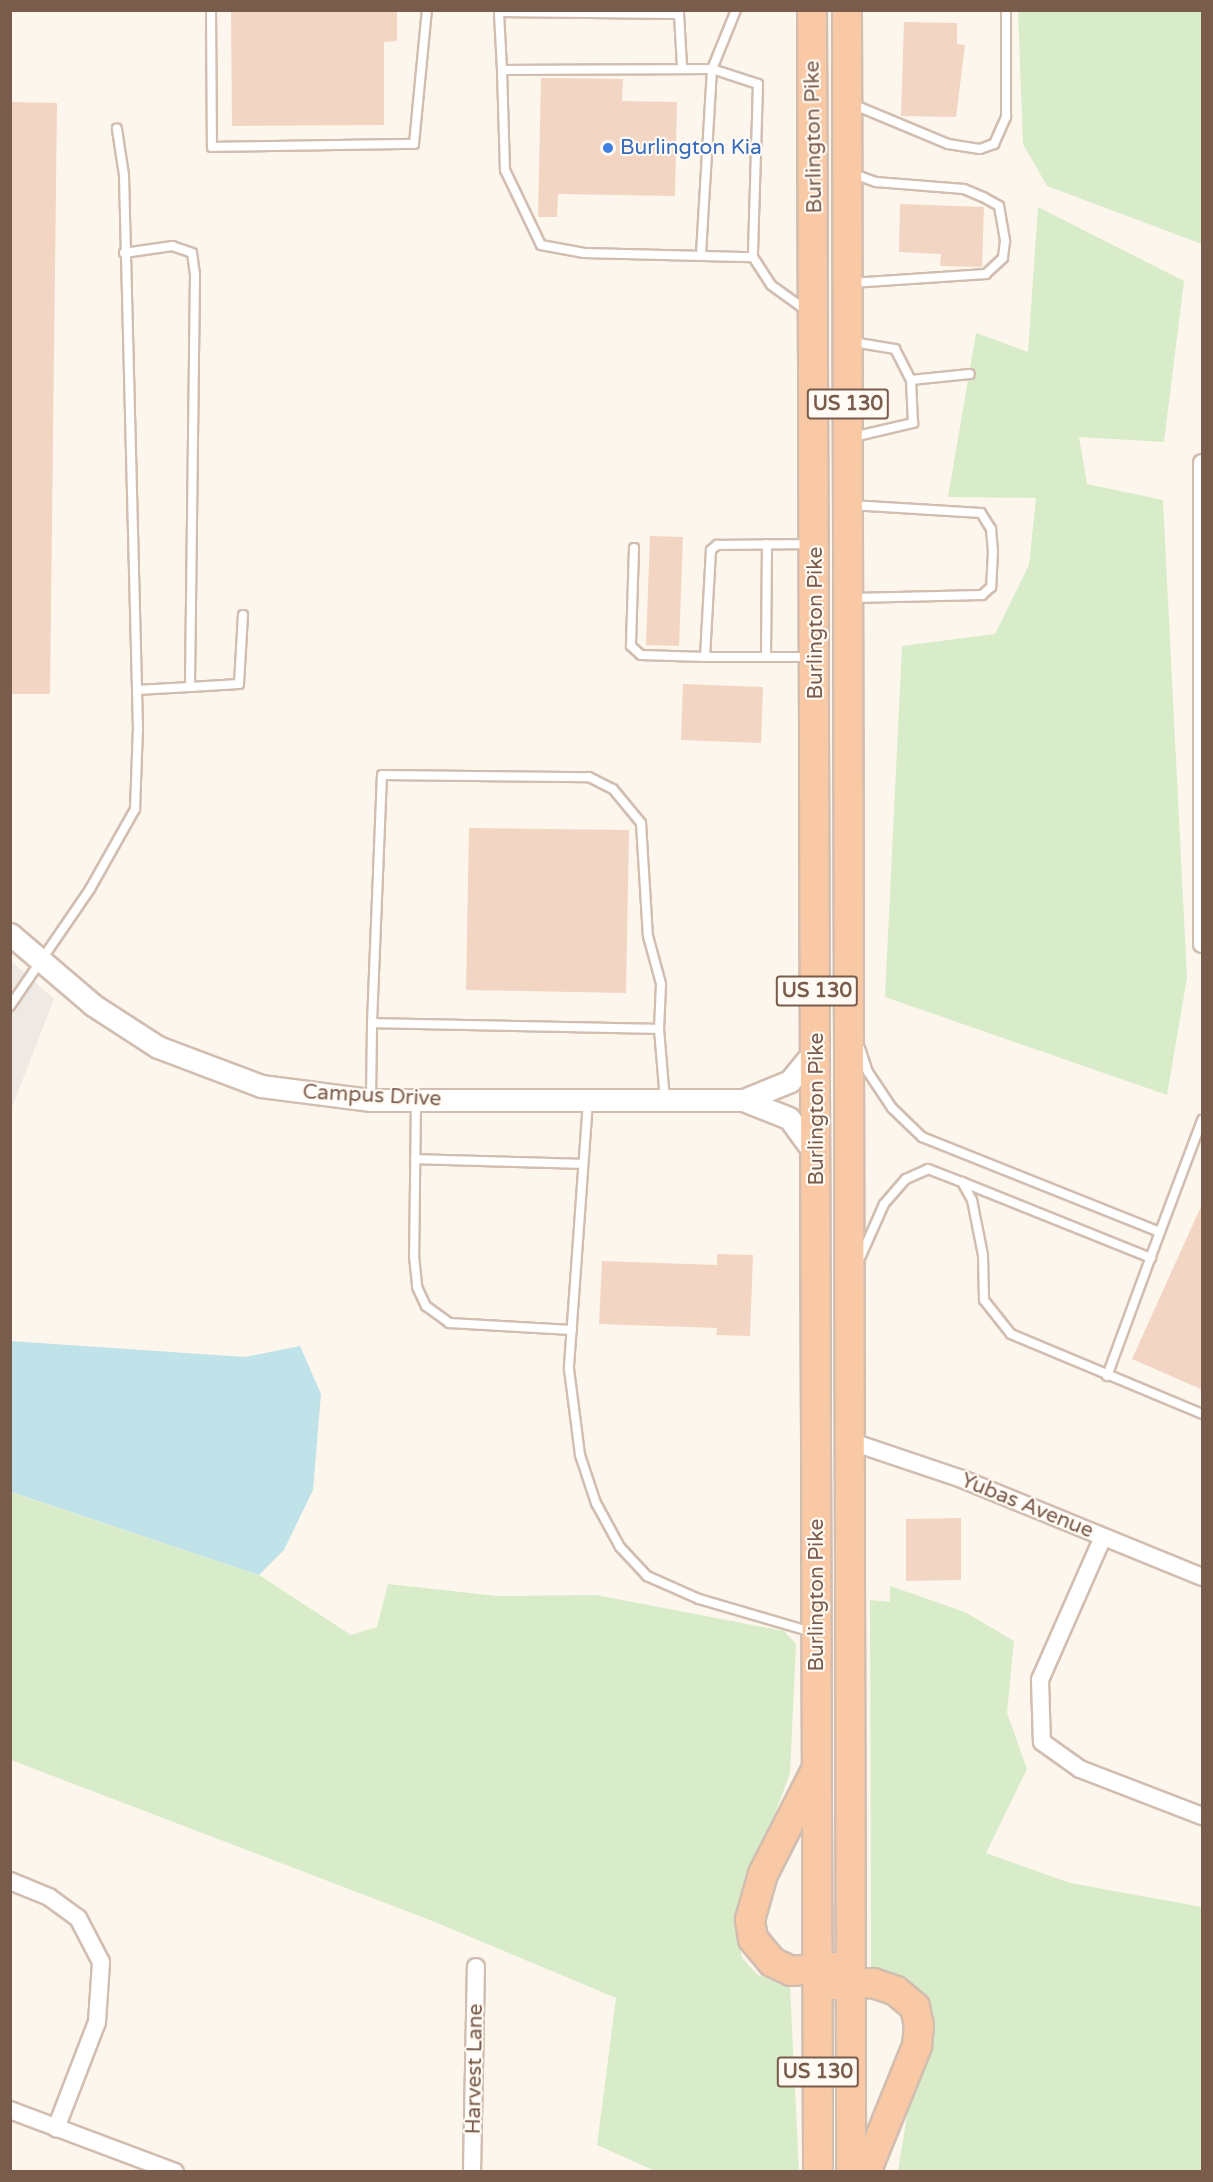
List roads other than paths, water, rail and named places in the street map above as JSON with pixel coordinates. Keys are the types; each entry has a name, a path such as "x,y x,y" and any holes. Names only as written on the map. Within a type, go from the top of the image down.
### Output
{"highway":[{"name":"Burlington Pike","path":"812,10 816,316 818,2172"},
{"name":"Burlington Pike","path":"847,10 851,2172"},
{"path":"818,1766 763,1874 750,1920 753,1939 772,1962 818,1983 850,1970 896,1991 915,2007 920,2026 917,2046 866,2172"}],"street":[{"path":"1203,462 1203,944"},
{"name":"Campus Drive","path":"10,934 40,961 123,1025 208,1068 296,1093 371,1100 743,1100 789,1118 817,1157"},
{"name":"Campus Drive","path":"743,1100 790,1081 817,1048"},
{"name":"Yubas Avenue","path":"849,1441 962,1479 1203,1577"},
{"path":"1103,1537 1040,1680 1042,1742 1080,1769 1203,1816"},
{"path":"10,1881 49,1897 78,1917 101,1962 97,2022 56,2128"},
{"name":"Harvest Lane","path":"472,2172 476,1967"},
{"path":"10,2110 175,2172"}],"lane":[{"path":"211,10 212,147 414,144 428,10"},
{"path":"701,254 712,69 736,10"},
{"path":"847,102 948,144 980,149 1001,135 1006,10"},
{"path":"682,66 679,14 499,12 505,170 541,245 584,253 753,257"},
{"path":"502,70 682,66 712,69 758,84 753,257 771,285 816,316"},
{"path":"10,1006 90,889 135,809 137,690 124,253 117,129"},
{"path":"848,172 876,182 964,189 983,197 999,206 1005,241 1003,258 986,274 848,284"},
{"path":"124,253 172,246 192,253 190,687"},
{"path":"848,342 895,349 911,380 913,423 849,438"},
{"path":"911,380 970,374"},
{"path":"849,504 981,513 991,529 993,552 991,587 982,595 849,598"},
{"path":"705,657 711,550 767,544 816,543"},
{"path":"766,657 767,544"},
{"path":"634,548 631,646 641,655 816,657"},
{"path":"137,690 239,684 243,615"},
{"path":"371,1100 382,775 589,777 613,789 641,823 648,936 661,984 659,1029 664,1100"},
{"path":"849,1010 868,1072 892,1108 922,1137 1160,1232"},
{"path":"372,1023 659,1029"},
{"path":"416,1100 414,1256 417,1287 426,1306 449,1323 572,1330"},
{"path":"588,1100 569,1369 580,1455 596,1503 620,1547 647,1576 699,1599 817,1634"},
{"path":"1107,1376 1203,1120"},
{"path":"415,1159 582,1164"},
{"path":"849,1303 864,1246 884,1204 906,1179 928,1169 1151,1258"},
{"path":"962,1182 972,1200 983,1255 984,1300 1011,1334 1107,1376 1203,1414"}],"water":[{"path":"10,1341 245,1357 300,1346 321,1394 313,1490 284,1550 259,1575 11,1492"}],"place":[{"name":"Burlington Kia","path":"608,148"}]}
